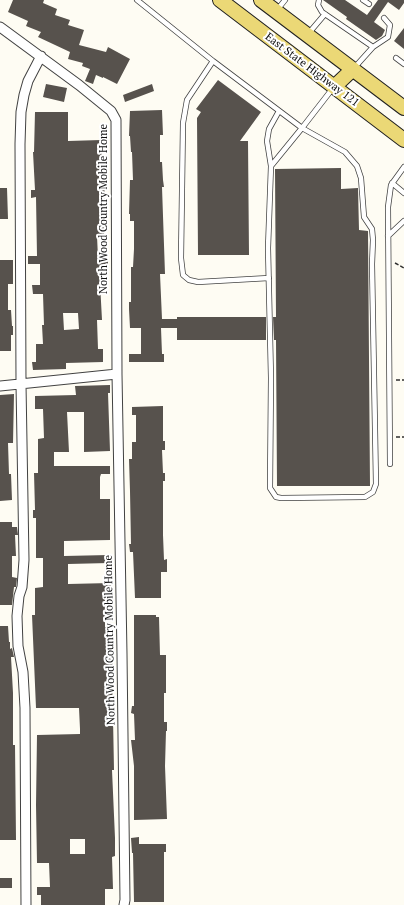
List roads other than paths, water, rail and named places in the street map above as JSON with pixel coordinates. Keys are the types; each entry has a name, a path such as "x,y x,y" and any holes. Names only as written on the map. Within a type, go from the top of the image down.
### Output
{"main road":[{"name":"East State Highway 121","path":"220,0 404,140"},
{"path":"261,0 404,108"},
{"path":"334,87 353,69"}],"street":[{"name":"North Wood Country Mobile Home","path":"0,27 41,56 111,111 116,120 117,374 122,662 124,905"},
{"path":"26,905 25,708 23,672 18,646 17,616 18,596 22,587 24,560 21,384 21,112 28,81 41,56"},
{"path":"0,386 117,374"}],"lane":[{"path":"137,0 213,61 280,111 302,128 345,152 357,166 362,178 364,217 372,229 376,484 373,492 366,497 281,498 276,497 270,488 268,248 271,166 267,141 269,129 280,111"},
{"path":"276,11 285,0"},
{"path":"319,0 318,6 325,14 373,47"},
{"path":"363,0 369,4"},
{"path":"307,35 325,14"},
{"path":"353,69 373,47 388,37 390,25 384,18"},
{"path":"396,58 404,64"},
{"path":"213,61 187,100 183,122 181,258 183,275 189,280 198,282 269,278"},
{"path":"271,166 334,87"},
{"path":"390,464 388,207 391,185 404,167"},
{"path":"392,183 404,193"},
{"path":"388,236 404,221"}]}
